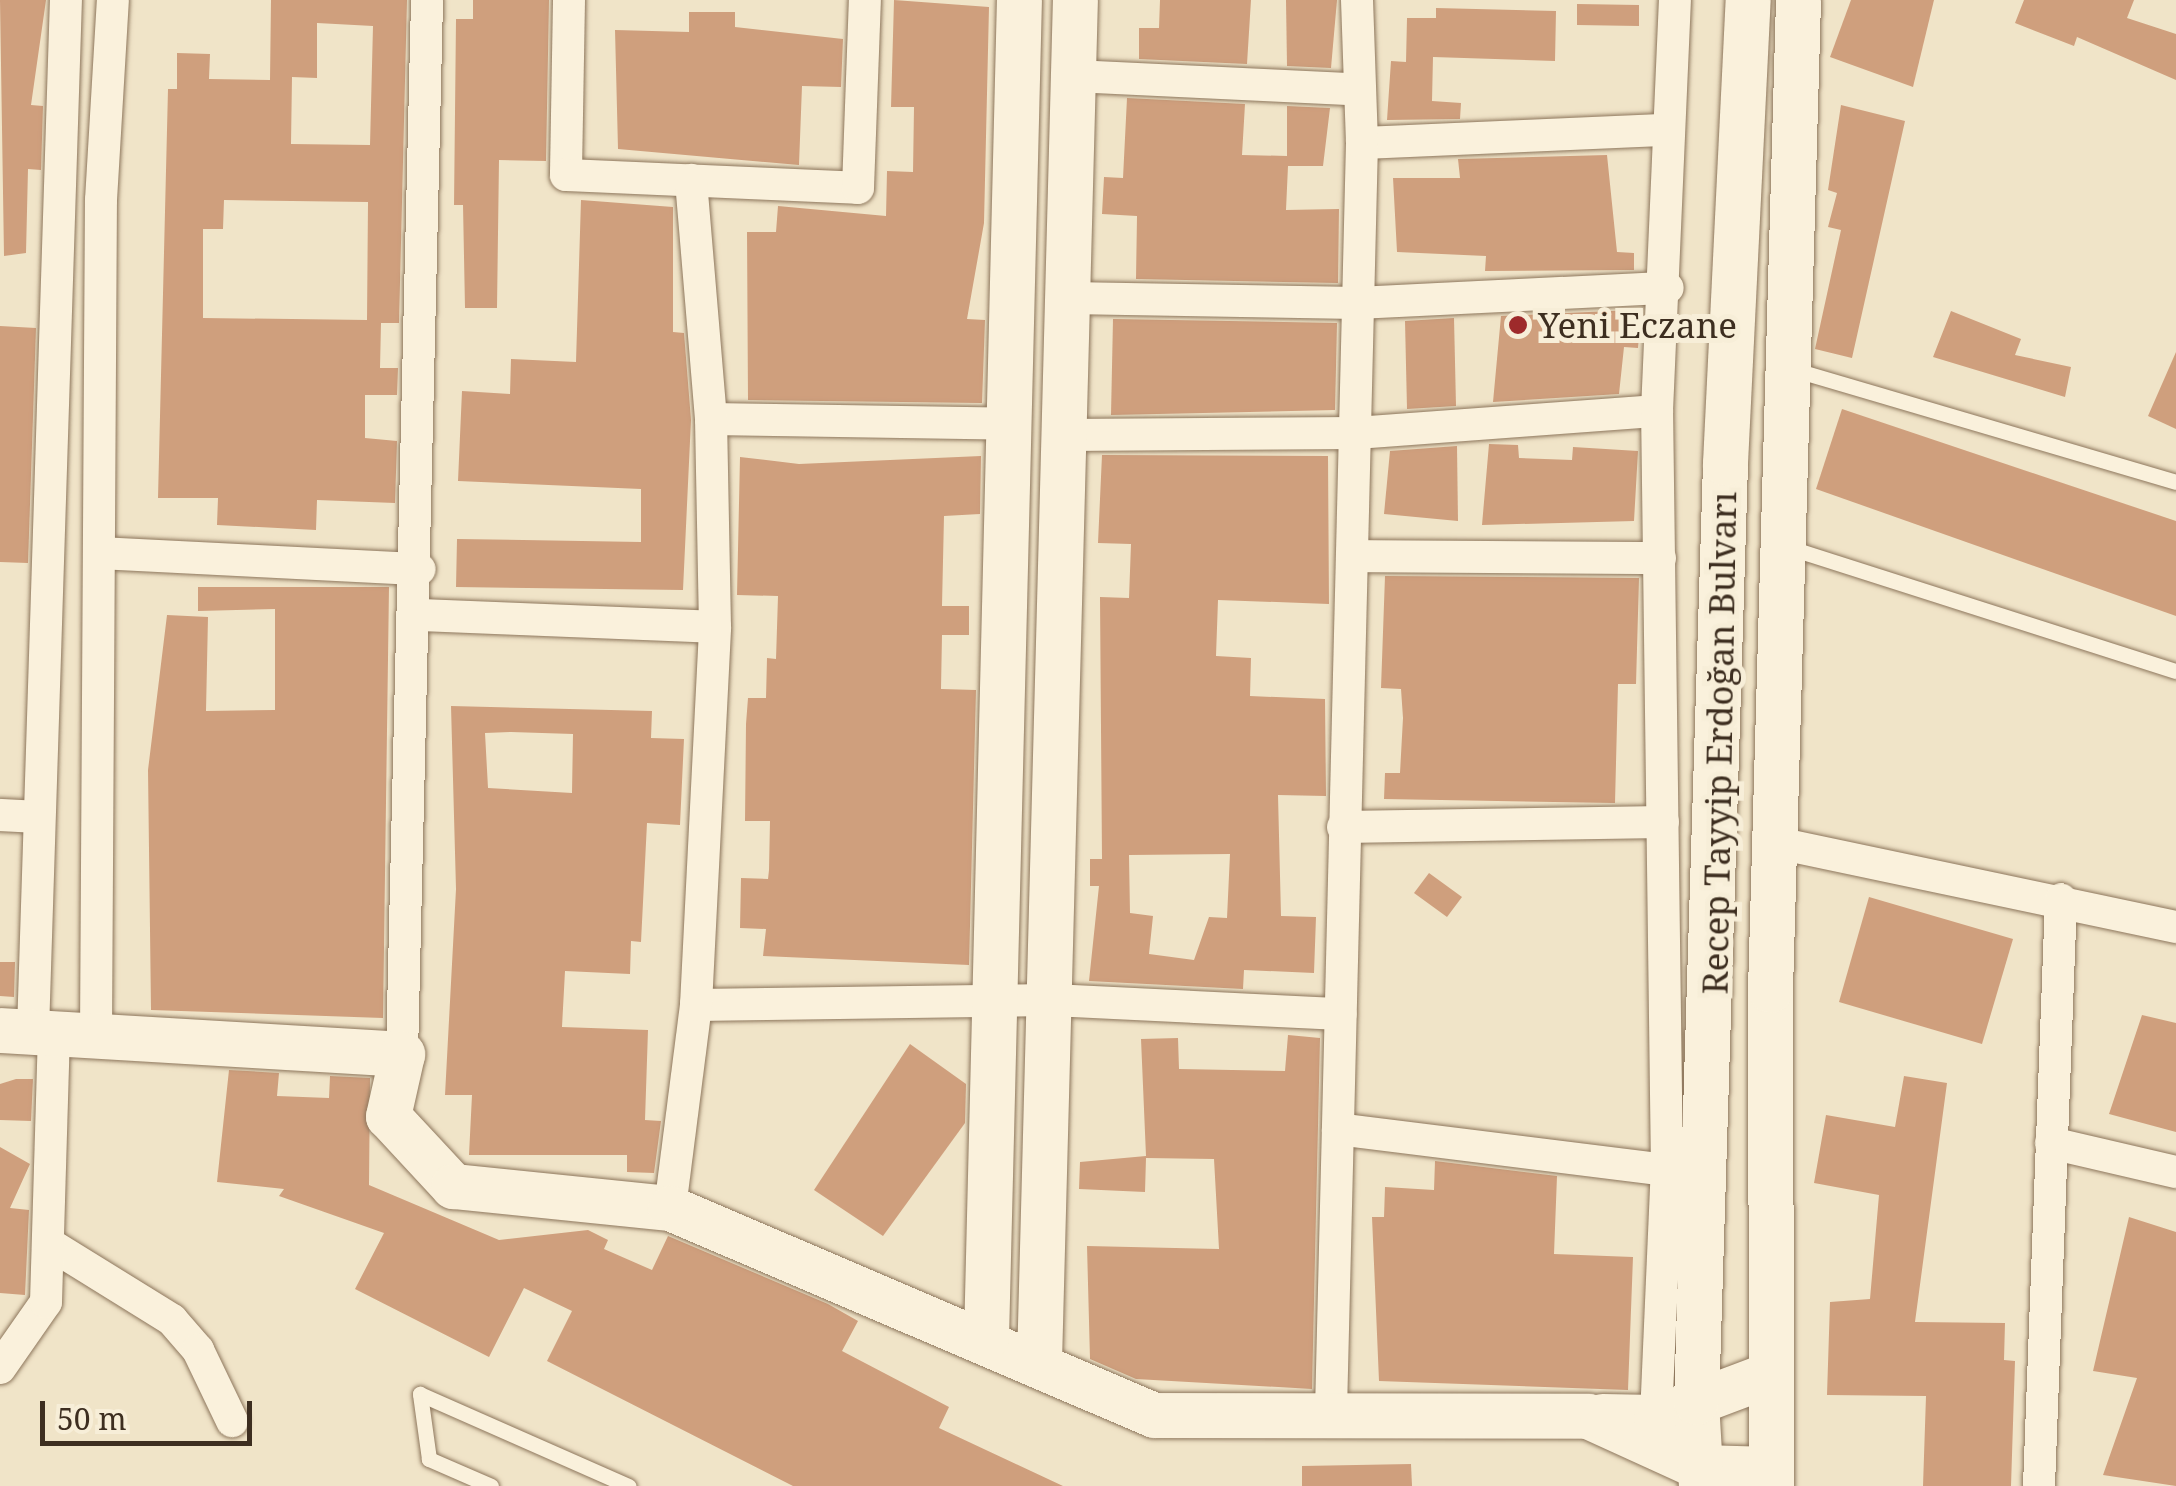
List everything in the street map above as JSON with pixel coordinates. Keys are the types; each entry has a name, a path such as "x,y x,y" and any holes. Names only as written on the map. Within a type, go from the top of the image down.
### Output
{"street":[{"path":"0,1368 46,1302 46,1032 38,817 66,0"},
{"path":"46,1032 100,553 101,200 113,0"},
{"path":"427,0 420,569 402,1054 388,1116 453,1186 670,1208 986,1338 1154,1415 1331,1411 1588,1416 1676,1409 1767,1375"},
{"path":"569,0 566,175 858,188 863,0"},
{"path":"986,1338 1013,424 1019,0"},
{"path":"1039,1362 1052,1000 1076,0"},
{"path":"1331,1411 1362,144 1354,89 1357,0"},
{"path":"1675,0 1663,130 1668,288 1656,411 1667,1170 1676,1409"},
{"name":"Recep Tayyip Erdoğan Bulvarı","path":"1700,1476 1676,1409 1748,0"},
{"name":"Recep Tayyip Erdoğan Bulvarı","path":"1771,1478 1767,1375 1778,544 1798,0"},
{"path":"1074,76 1354,89"},
{"path":"1362,144 1663,130"},
{"path":"670,1208 696,1006 715,627 711,419 692,180"},
{"path":"1069,298 1357,303 1668,288"},
{"path":"1066,435 1356,433 1656,411"},
{"path":"711,419 1013,424"},
{"path":"100,553 420,569"},
{"path":"1354,556 1660,558"},
{"path":"418,615 715,627"},
{"path":"0,815 38,817"},
{"path":"1343,827 1663,822"},
{"path":"1777,843 2061,899 2176,927"},
{"path":"2039,1486 2061,899"},
{"path":"696,1006 1052,1000 1341,1014"},
{"path":"46,1032 402,1054"},
{"path":"1338,1128 1667,1170"},
{"path":"2051,1143 2176,1172"},
{"path":"48,1243 172,1320 198,1350 232,1421"},
{"path":"1588,1416 1700,1476 1771,1478"}],"lane":[{"path":"1783,368 1819,371 2176,482"},
{"path":"1778,544 2176,671"},
{"path":"491,1486 429,1459 420,1394 629,1486"}],"building":[{"path":"0,0 46,0 31,105 43,106 41,170 28,169 26,253 4,256"},
{"path":"271,0 407,0 399,323 381,323 380,368 398,368 397,395 365,395 365,438 397,441 395,503 317,500 316,530 217,525 218,498 158,498 168,89 177,89 177,53 210,54 209,79 270,80","holes":["317,23 373,26 370,145 291,144 292,77 317,78","224,200 368,202 367,320 203,318 203,229 223,229"]},
{"path":"473,0 549,0 546,161 499,160 497,308 465,308 463,205 454,205 456,19 473,19"},
{"path":"894,0 989,7 984,223 967,319 985,320 982,403 748,400 747,232 776,232 778,206 886,216 887,171 913,172 914,107 891,107"},
{"path":"1160,0 1251,0 1247,64 1139,59 1139,28 1159,28"},
{"path":"1286,0 1337,0 1331,68 1287,66"},
{"path":"1851,0 1934,0 1913,87 1830,57"},
{"path":"2024,0 2134,0 2127,18 2176,34 2176,80 2077,37 2074,46 2015,23"},
{"path":"1577,4 1639,5 1639,26 1577,25"},
{"path":"1436,8 1556,11 1555,61 1433,57 1432,101 1461,103 1460,119 1387,120 1391,61 1406,62 1407,18 1436,18"},
{"path":"689,12 735,12 735,27 843,39 841,87 802,86 799,165 618,149 615,30 689,32"},
{"path":"1127,98 1245,104 1242,155 1287,156 1287,106 1330,108 1323,166 1288,166 1286,210 1339,209 1338,283 1136,279 1137,216 1102,214 1104,177 1123,178"},
{"path":"1841,105 1905,121 1852,358 1815,349 1841,230 1828,227 1837,193 1828,190"},
{"path":"1607,155 1617,252 1634,253 1634,270 1485,271 1486,256 1397,252 1393,178 1460,178 1458,159"},
{"path":"581,200 673,207 673,332 684,333 691,420 683,590 456,587 457,539 641,542 641,489 458,481 462,391 510,394 511,359 576,362"},
{"path":"1632,310 1641,314 1638,348 1624,347 1619,394 1493,402 1501,316"},
{"path":"1951,311 2021,339 2015,355 2071,367 2065,397 1933,357"},
{"path":"1454,318 1456,406 1407,409 1405,321"},
{"path":"1113,319 1337,323 1335,410 1111,415"},
{"path":"0,326 36,328 28,563 0,562"},
{"path":"2176,352 2176,429 2148,416"},
{"path":"1842,409 2176,521 2176,616 1816,489"},
{"path":"1489,444 1518,445 1519,458 1572,460 1573,447 1638,451 1634,521 1482,525"},
{"path":"1457,446 1458,521 1384,514 1390,451"},
{"path":"1102,455 1328,456 1329,604 1218,600 1216,656 1251,658 1250,696 1325,699 1326,796 1278,795 1281,916 1316,917 1314,973 1244,970 1243,989 1089,981 1099,886 1090,886 1090,859 1102,859 1100,597 1129,598 1131,544 1098,543","holes":["1230,854 1227,918 1209,917 1194,960 1149,954 1153,916 1130,913 1129,855"]},
{"path":"981,456 980,514 944,516 942,606 969,606 969,635 942,635 941,689 976,690 969,965 763,956 766,929 740,928 741,878 768,879 769,870 770,821 745,821 746,724 748,698 766,698 767,658 776,659 778,596 737,595 740,457 799,464"},
{"path":"1385,576 1639,578 1636,684 1618,684 1615,803 1384,799 1385,773 1400,773 1403,718 1401,689 1381,688"},
{"path":"198,587 389,587 383,1018 151,1010 148,770 167,615 208,617 206,711 275,710 275,609 198,611"},
{"path":"451,706 652,711 651,738 684,739 680,825 647,823 641,942 631,941 630,974 565,971 562,1027 648,1030 645,1120 661,1121 654,1173 627,1172 627,1155 469,1155 472,1095 445,1095 456,889","holes":["485,733 573,734 572,793 488,788"]},
{"path":"1429,873 1462,897 1447,917 1414,893"},
{"path":"1869,897 2013,939 1982,1044 1839,1002"},
{"path":"0,962 15,962 14,997 0,996"},
{"path":"2142,1015 2176,1023 2176,1132 2109,1114"},
{"path":"1288,1035 1320,1038 1312,1389 1136,1379 1090,1359 1087,1246 1219,1249 1214,1159 1146,1158 1145,1192 1079,1189 1080,1162 1146,1156 1141,1039 1178,1038 1179,1069 1285,1071"},
{"path":"910,1044 966,1084 965,1123 883,1236 814,1190"},
{"path":"229,1070 279,1073 277,1096 329,1098 330,1076 370,1078 369,1185 499,1240 588,1230 608,1240 604,1249 652,1270 668,1236 828,1304 858,1321 842,1351 949,1407 939,1428 1063,1486 793,1486 547,1361 572,1311 524,1288 489,1357 355,1289 384,1233 279,1196 284,1189 217,1182"},
{"path":"1904,1076 1947,1083 1915,1322 2005,1323 2004,1360 2015,1361 2011,1486 1923,1486 1926,1396 1827,1395 1830,1302 1870,1299 1879,1195 1814,1183 1826,1115 1895,1127"},
{"path":"33,1079 31,1121 0,1120 0,1084"},
{"path":"0,1147 30,1164 10,1208 29,1210 25,1295 0,1293"},
{"path":"1435,1161 1557,1176 1554,1254 1633,1257 1628,1390 1379,1381 1372,1217 1384,1217 1385,1187 1434,1190"},
{"path":"2129,1217 2176,1232 2176,1486 2103,1475 2137,1378 2093,1371"},
{"path":"1411,1464 1412,1486 1302,1486 1302,1466"}],"place":[{"name":"Yeni Eczane","path":"1518,325"}]}
